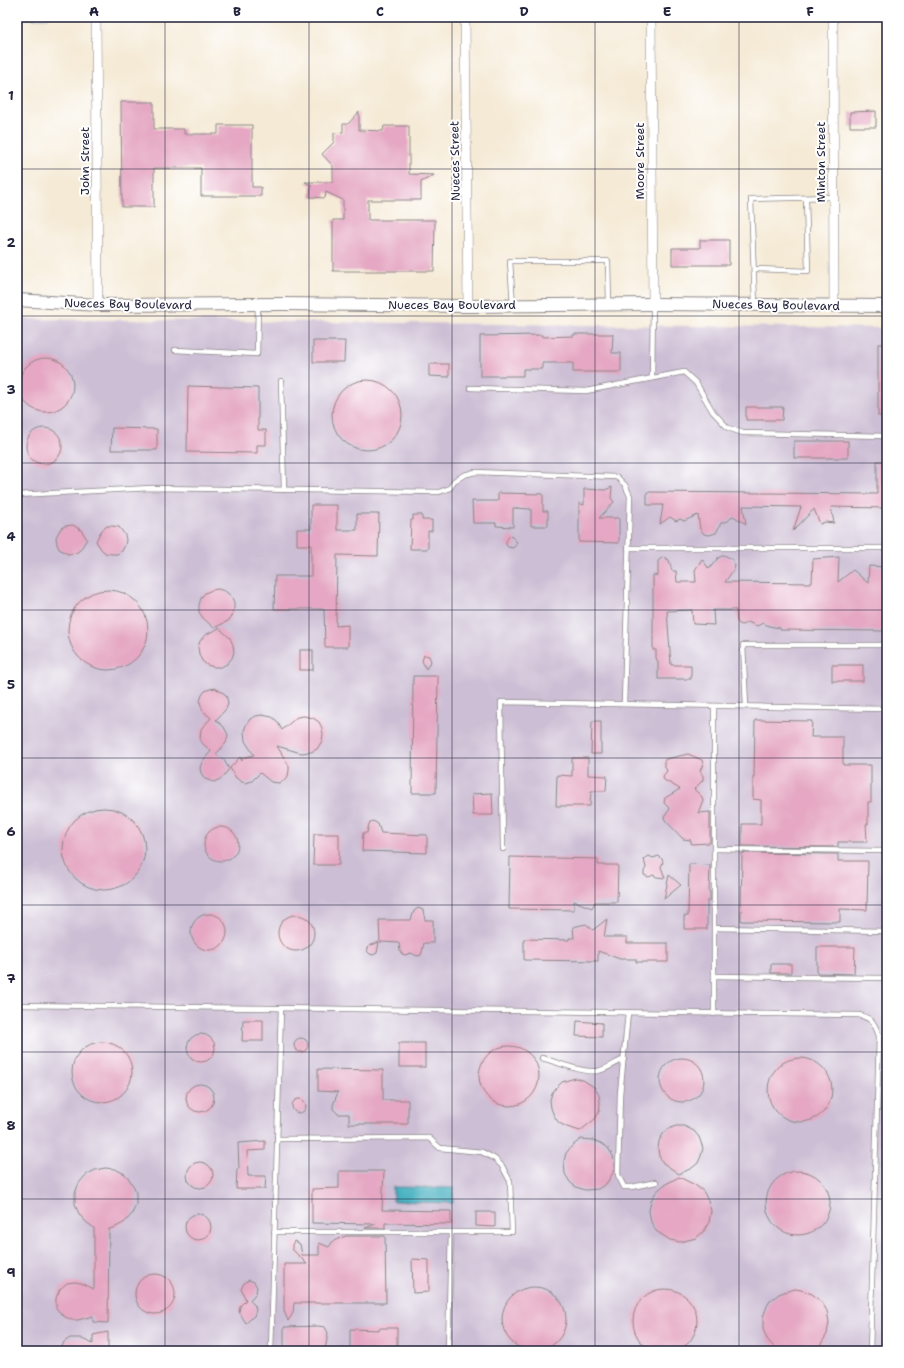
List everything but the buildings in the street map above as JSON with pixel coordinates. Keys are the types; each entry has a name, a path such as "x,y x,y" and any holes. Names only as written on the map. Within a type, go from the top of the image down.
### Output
{"street":[{"path":"17,17 46,17"},
{"name":"John Street","path":"96,17 98,305"},
{"name":"Nueces Street","path":"465,17 468,306"},
{"name":"Moore Street","path":"651,17 653,304"},
{"name":"Minton Street","path":"833,17 834,306"},
{"name":"Nueces Bay Boulevard","path":"17,300 98,305 258,304 468,306 653,304 887,306"}],"lane":[{"path":"754,269 808,271 806,198"},
{"path":"756,305 751,199 834,198"},
{"path":"513,305 510,261 608,261 609,304"},
{"path":"175,350 257,354 258,304"},
{"path":"652,378 653,304"},
{"path":"470,388 586,391 684,372 696,383 713,412 728,428 743,433 887,436"},
{"path":"281,381 284,490"},
{"path":"17,495 151,488 439,492 450,488 454,481 464,475 475,472 617,477 625,485 630,496 624,704"},
{"path":"628,548 887,548"},
{"path":"746,706 743,645 887,645"},
{"path":"503,849 501,702 887,709"},
{"path":"714,706 714,1014"},
{"path":"714,849 887,851"},
{"path":"714,976 887,978 887,908"},
{"path":"714,928 887,931"},
{"path":"17,1005 859,1015 870,1018 875,1025 879,1036 870,1351"},
{"path":"270,1351 281,1008"},
{"path":"628,1012 620,1094 618,1175 624,1187 632,1187 656,1182"},
{"path":"542,1058 581,1069 597,1071 607,1068 624,1059"},
{"path":"274,1232 512,1232 510,1181 502,1166 495,1159 482,1152 440,1148 429,1138 277,1139"},
{"path":"448,1351 451,1232"}],"shaded area":[{"path":"17,319 887,328 887,1351 17,1351"}],"water":[{"path":"393,1187 453,1188 453,1203 393,1201"}]}
